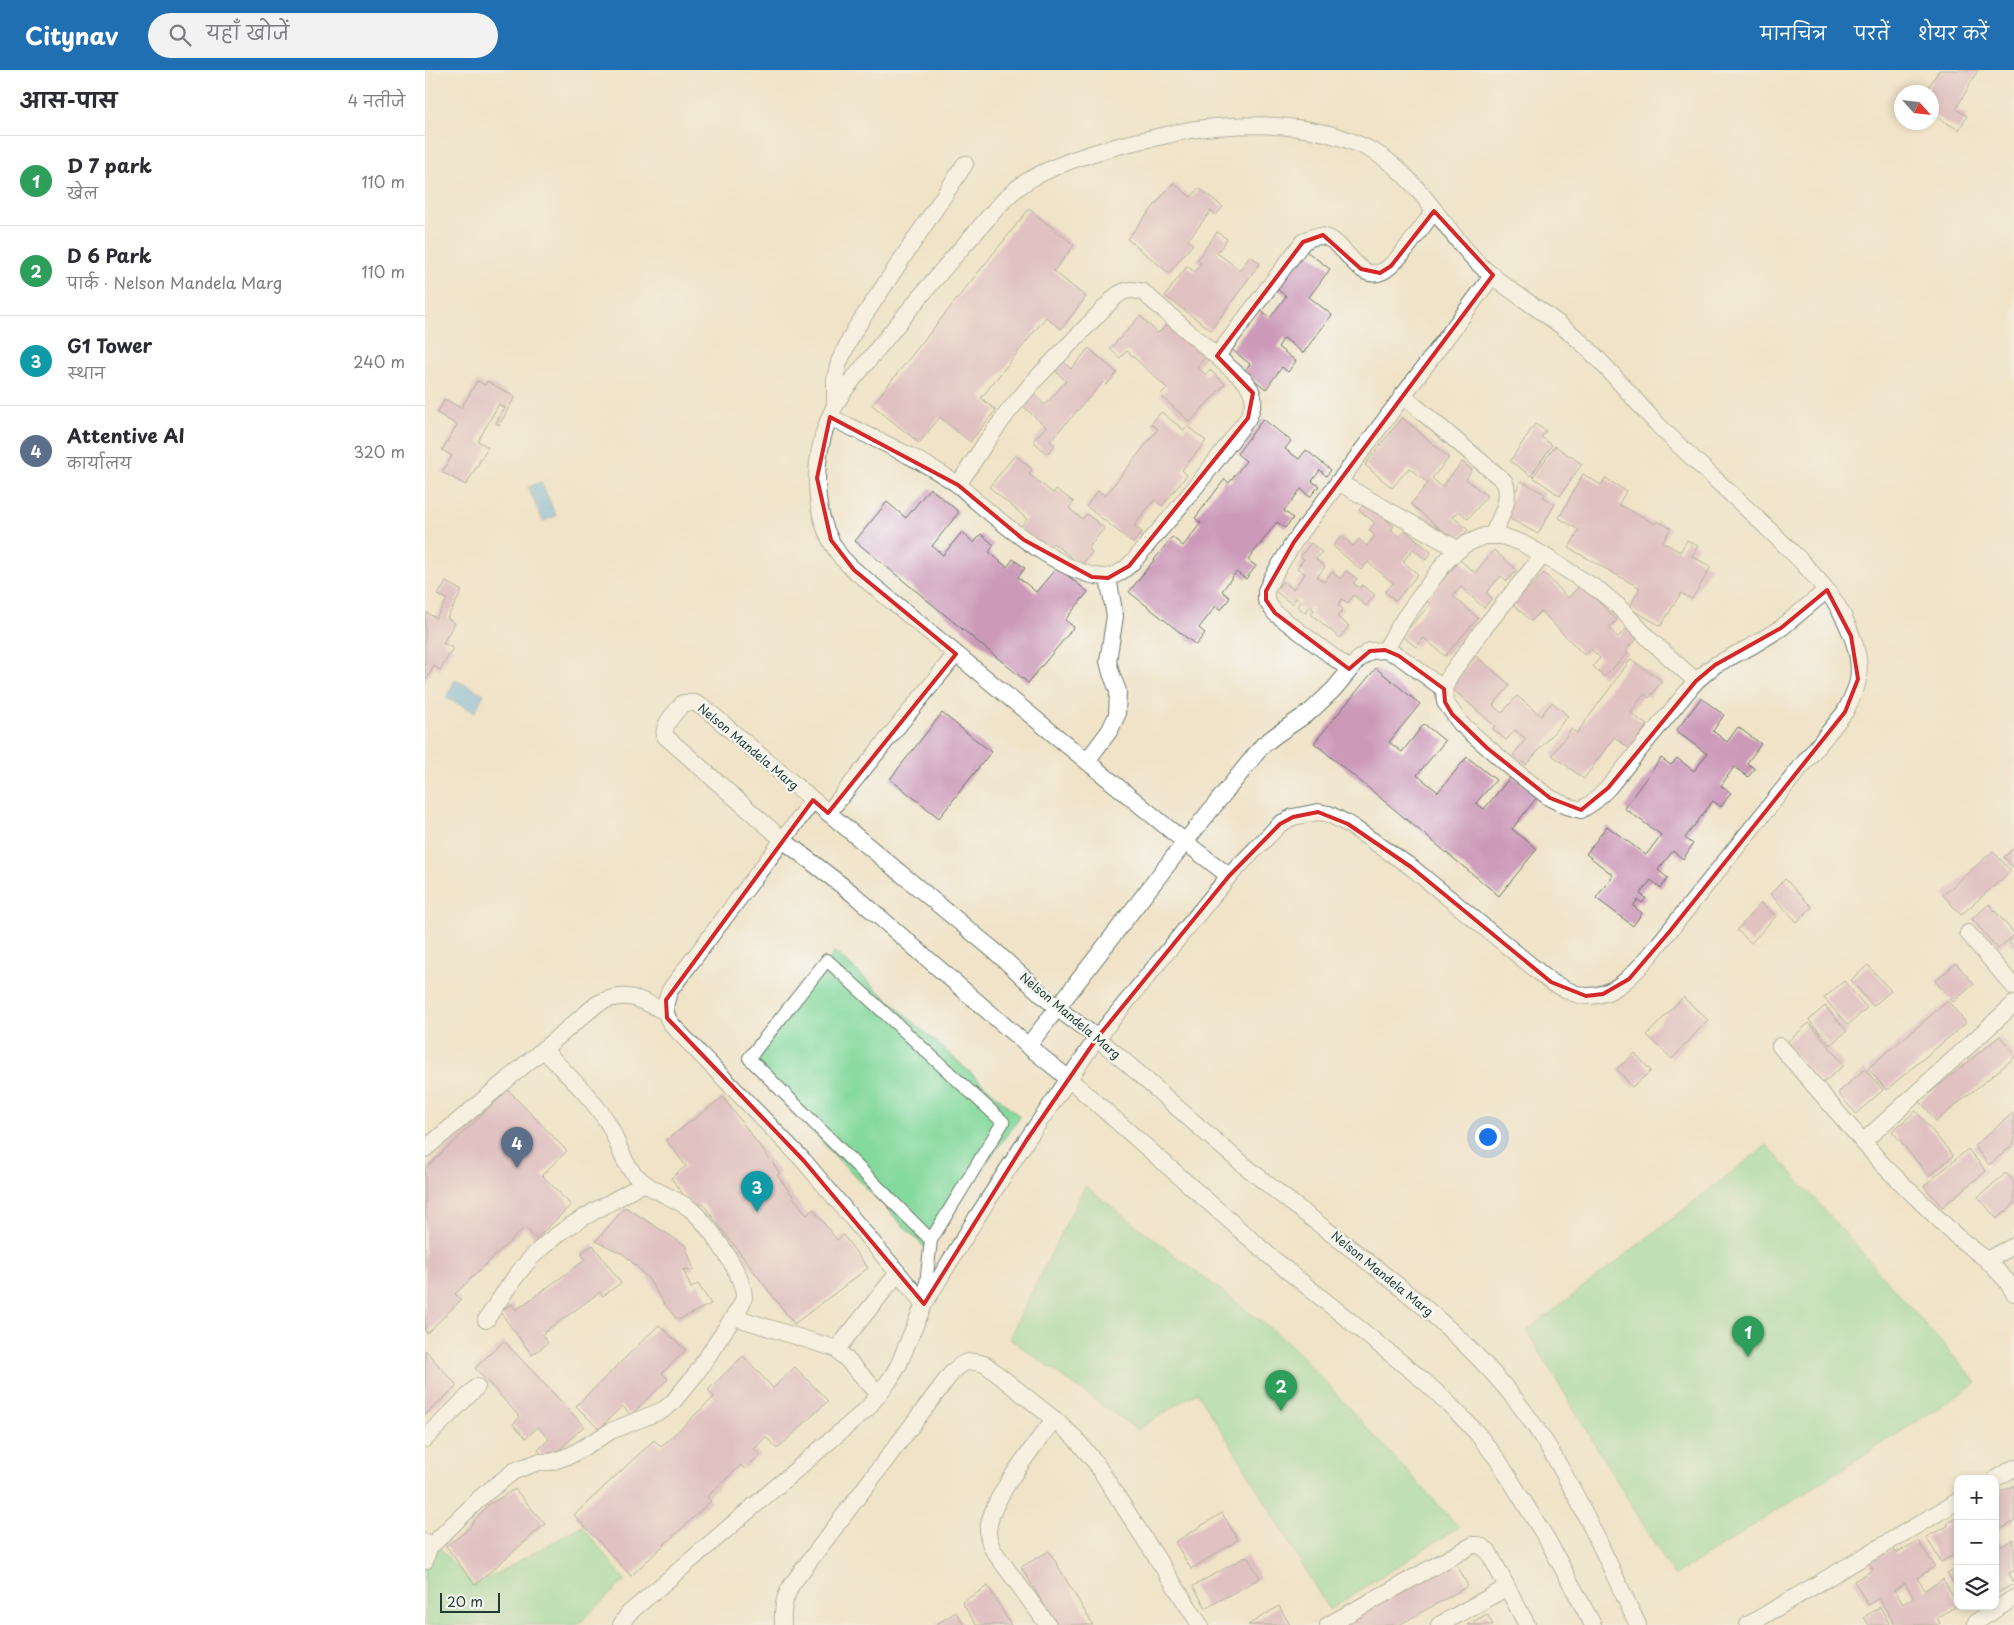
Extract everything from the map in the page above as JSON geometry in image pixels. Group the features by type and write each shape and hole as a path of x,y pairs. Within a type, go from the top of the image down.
{"street":[{"path":"621,1625 628,1614 867,1409 898,1366 924,1304 1016,1156 1097,1038 1229,876 1280,824 1293,816 1305,813 1329,814 1348,824 1411,867 1551,982 1573,993 1586,996 1609,990 1629,978 1651,956 1845,712 1858,679 1858,661 1851,636 1844,619 1827,590 1776,536 1660,427 1604,365 1579,341 1546,313 1493,275 1467,251 1397,169 1374,152 1350,141 1293,127 1253,125 1195,129 1085,155 1026,182 1001,204 925,288 832,411"},
{"path":"965,164 854,331 839,362 835,379 832,411 818,457 818,496 825,526 839,554 854,570 1229,876"},
{"path":"1217,356 1303,242 1313,236 1323,235 1331,239 1361,269 1370,274 1380,273 1391,266 1434,211"},
{"path":"1349,669 1275,613 1266,600 1267,591 1272,578 1293,542 1493,275"},
{"path":"832,411 958,485 1024,540 1049,556 1092,577 1108,578 1129,566 1176,513 1248,418 1254,405 1253,393 1246,382 1143,292 1133,289 1124,290 1115,296 1034,381 986,442 958,485"},
{"path":"1402,395 1504,481 1508,488 1508,497 1492,536"},
{"path":"1339,482 1459,550"},
{"path":"1385,650 1446,561 1464,545 1483,536 1502,536 1522,543 1600,591 1618,606 1649,639 1696,681"},
{"path":"1543,555 1484,628 1450,676 1444,689 1445,702 1461,724 1487,748 1551,798 1581,810 1595,802 1608,788 1696,681 1715,665 1781,628 1827,590"},
{"path":"1087,761 1110,730 1118,709 1118,692 1108,661 1115,616 1108,578"},
{"path":"1028,1046 1185,842 1263,745 1311,711 1334,689 1358,660 1371,651 1385,650 1399,656 1444,689"},
{"path":"828,813 956,654"},
{"name":"Nelson Mandela Marg","path":"1593,1625 1548,1540 1512,1481 1476,1432 1449,1404 1424,1381 1272,1258 1069,1078 1028,1046 853,894 783,840 665,736 664,731 667,724 683,703 695,702 706,709 1005,960 1058,1008 1097,1038 1199,1128 1279,1195 1349,1246 1434,1316 1493,1374 1534,1424 1555,1458 1638,1625"},
{"path":"813,800 670,990 666,1000 665,1012 673,1026 805,1161 924,1304"},
{"path":"1968,933 2014,987"},
{"path":"924,1304 931,1240 1003,1122 827,960 749,1058 931,1240"},
{"path":"425,1149 597,1004 610,997 624,995 637,998 665,1012"},
{"path":"1863,1142 2014,1004"},
{"path":"1780,1046 1863,1142 1921,1204 1956,1236 1987,1260 2006,1280 2014,1293"},
{"path":"425,1561 427,1543 434,1544 481,1497 514,1471 538,1462 551,1462 571,1455 611,1431 663,1410 672,1403 696,1374 734,1317 744,1298 743,1290 721,1245 698,1215 644,1183 633,1172 624,1159 616,1138 598,1110 543,1049"},
{"path":"487,1320 517,1274 534,1254 561,1233 644,1183"},
{"path":"1987,1260 2014,1246"},
{"path":"837,1349 898,1273"},
{"path":"734,1317 837,1349 879,1394"},
{"path":"783,1625 782,1610 792,1584 957,1367 967,1361 977,1361 986,1365 1075,1438 1095,1462 1200,1625"},
{"path":"425,1439 477,1387"},
{"path":"1048,1625 993,1550 989,1541 988,1531 992,1514 1001,1494 1054,1419"},
{"path":"1999,1477 2014,1468"},
{"path":"1748,1625 1954,1503"},
{"path":"1328,1625 1473,1545 1479,1545 1488,1551 1527,1625"},
{"path":"1439,1625 1507,1588"},
{"path":"1976,1625 1976,1622 1981,1617 2014,1598"}],"highlighted area":[{"path":"1434,211 1493,275 1294,542 1266,591 1266,600 1275,613 1349,669 1370,651 1385,650 1399,656 1444,689 1445,702 1452,714 1487,748 1550,798 1581,810 1608,788 1696,681 1715,665 1781,628 1827,590 1851,636 1858,679 1845,712 1670,931 1629,979 1603,994 1586,996 1551,982 1411,867 1348,824 1318,812 1293,817 1280,824 1229,876 1097,1038 1026,1141 924,1304 804,1161 667,1018 666,1000 813,800 828,813 956,654 854,570 831,540 817,478 830,417 958,485 1024,540 1092,577 1108,578 1129,566 1248,418 1253,393 1217,356 1303,242 1323,235 1361,269 1380,273 1391,266"}],"green space":[{"path":"835,952 1020,1117 924,1247 744,1062"},
{"path":"1767,1145 1977,1383 1674,1576 1527,1331"},
{"path":"1085,1186 1288,1342 1459,1527 1329,1610 1241,1461 1197,1392 1137,1430 1009,1338"},
{"path":"582,1526 625,1580 577,1625 425,1625 425,1532 474,1586"}],"water":[{"path":"541,482 556,516 543,521 528,487"},
{"path":"455,680 484,694 475,712 446,698"}],"building":[{"path":"1939,70 1978,70 1956,109 1967,116 1959,130 1939,119 1939,85 1930,85"},
{"path":"1173,183 1191,197 1199,188 1223,207 1216,215 1211,211 1188,240 1193,244 1169,273 1127,239"},
{"path":"1029,209 1074,245 1054,271 1086,297 1061,329 1046,317 981,398 996,410 970,442 940,417 919,443 872,405"},
{"path":"1217,232 1227,239 1217,253 1240,270 1250,256 1260,263 1211,330 1165,296 1187,266 1195,272 1201,263 1197,260"},
{"path":"1306,251 1330,269 1309,297 1332,315 1303,353 1284,338 1278,347 1296,361 1288,372 1282,367 1266,389 1244,372 1250,364 1231,349 1261,311 1270,318 1286,296 1277,289"},
{"path":"1140,316 1158,333 1170,321 1207,355 1197,367 1206,375 1210,370 1225,384 1190,422 1160,395 1167,388 1127,351 1120,358 1110,349"},
{"path":"1089,348 1117,373 1106,385 1103,382 1050,441 1055,445 1047,454 1033,441 1046,427 1021,404 1032,393 1045,405 1066,381 1053,369 1062,360 1071,369"},
{"path":"477,381 485,385 487,381 515,397 499,425 496,423 505,408 499,404 478,441 488,447 466,485 442,472 452,456 442,450 457,425 437,413 445,399 461,408"},
{"path":"1161,412 1184,430 1187,426 1206,441 1182,470 1187,475 1162,506 1154,500 1134,526 1142,532 1133,543 1086,506 1098,491 1105,496 1158,429 1151,424"},
{"path":"1402,417 1449,458 1432,478 1442,487 1462,462 1472,470 1466,479 1487,496 1468,519 1459,511 1453,517 1468,530 1457,543 1411,504 1428,483 1409,468 1392,488 1365,465"},
{"path":"1263,419 1291,441 1285,449 1299,459 1306,450 1331,470 1326,476 1320,470 1312,481 1319,486 1310,497 1301,489 1284,511 1293,518 1285,528 1277,522 1248,560 1256,566 1246,579 1236,572 1222,591 1230,598 1221,610 1216,606 1199,628 1205,633 1196,645 1129,592 1172,537 1183,546 1201,523 1195,518 1225,479 1229,483 1246,461 1237,454"},
{"path":"1535,424 1546,431 1541,437 1552,445 1531,476 1510,461"},
{"path":"1555,446 1582,464 1560,496 1533,477"},
{"path":"1015,455 1032,469 1029,474 1053,493 1056,489 1074,502 1069,508 1082,519 1087,514 1104,528 1088,549 1092,552 1081,565 1053,543 1046,550 1019,528 1027,519 989,487"},
{"path":"1583,474 1601,485 1605,478 1626,491 1619,504 1655,524 1657,521 1671,528 1663,542 1680,552 1687,540 1698,546 1692,556 1711,567 1692,599 1681,593 1661,626 1629,608 1640,588 1569,548 1579,530 1559,518"},
{"path":"1521,481 1545,494 1543,497 1555,504 1538,534 1503,515"},
{"path":"930,488 959,512 932,546 943,555 962,532 974,543 981,534 994,545 989,552 1007,567 1013,559 1025,568 1018,577 1036,592 1057,567 1088,592 1065,620 1074,627 1028,683 855,541 887,502 906,518"},
{"path":"1366,503 1394,526 1391,530 1400,537 1405,530 1431,552 1426,560 1413,549 1403,562 1418,574 1396,601 1385,592 1393,583 1368,562 1361,570 1333,546 1341,536 1353,546 1359,539 1367,546 1375,536 1369,530 1375,523 1359,510"},
{"path":"1311,543 1322,552 1316,559 1325,567 1317,577 1324,582 1332,572 1340,579 1346,571 1357,579 1353,583 1360,588 1362,585 1375,595 1366,606 1354,595 1348,603 1342,599 1338,605 1343,609 1337,617 1349,626 1340,638 1311,614 1314,610 1310,606 1305,613 1297,606 1301,602 1296,598 1292,604 1275,591 1283,581 1293,589 1305,574 1297,568 1304,559 1300,557"},
{"path":"1494,550 1517,570 1507,581 1501,576 1486,593 1492,598 1484,608 1461,587 1453,596 1478,618 1445,656 1424,638 1416,647 1402,636 1430,604 1426,600 1460,560 1475,573"},
{"path":"1544,573 1568,598 1581,585 1617,620 1609,628 1618,637 1626,629 1637,639 1625,650 1628,653 1604,677 1593,666 1600,658 1590,648 1584,655 1541,611 1531,621 1513,604"},
{"path":"446,582 462,591 447,618 455,623 443,643 453,648 440,670 434,666 425,682 425,612 436,618 447,599 438,595"},
{"path":"1476,656 1510,685 1493,705 1502,713 1517,696 1541,716 1552,702 1568,716 1526,765 1513,755 1526,739 1515,730 1506,740 1493,729 1495,726 1450,687"},
{"path":"1631,659 1662,681 1649,698 1644,694 1630,713 1647,725 1630,749 1614,737 1584,779 1552,755 1571,729 1577,733"},
{"path":"1376,668 1420,704 1389,742 1402,752 1424,724 1445,741 1417,775 1438,792 1467,757 1496,780 1476,803 1484,809 1512,775 1538,796 1512,829 1537,849 1499,896 1314,743"},
{"path":"1701,698 1724,715 1713,731 1727,742 1738,727 1761,744 1747,763 1755,769 1748,777 1734,767 1721,786 1731,793 1721,807 1713,801 1685,838 1693,844 1683,859 1673,851 1658,870 1668,878 1661,888 1651,880 1640,894 1646,898 1642,903 1638,900 1633,906 1642,913 1633,926 1596,898 1613,875 1586,854 1607,826 1646,855 1661,835 1624,808 1661,758 1671,765 1677,758 1694,771 1707,754 1676,731"},
{"path":"942,713 991,752 939,818 890,779"},
{"path":"2014,848 2014,868 2004,857"},
{"path":"1993,851 2011,871 1961,915 1943,895"},
{"path":"1785,879 1812,907 1797,922 1770,894"},
{"path":"1761,903 1776,916 1751,943 1737,930"},
{"path":"1989,904 2014,933 1998,949 1972,919"},
{"path":"2014,938 2014,948 2009,942"},
{"path":"1956,963 1974,984 1953,1002 1935,981"},
{"path":"1868,965 1891,991 1873,1006 1851,980"},
{"path":"1844,981 1867,1008 1848,1025 1824,998"},
{"path":"1683,997 1708,1020 1672,1059 1647,1035"},
{"path":"1948,1001 1966,1023 1886,1090 1868,1068"},
{"path":"1825,1006 1847,1031 1830,1045 1809,1020"},
{"path":"1809,1023 1844,1065 1822,1084 1785,1044"},
{"path":"2000,1036 2014,1054 2014,1058 1936,1121 1920,1101"},
{"path":"1635,1053 1651,1071 1632,1087 1617,1069"},
{"path":"1865,1069 1883,1090 1856,1114 1838,1093"},
{"path":"508,1090 567,1151 542,1175 571,1205 536,1239 525,1227 455,1294 461,1300 427,1333 425,1331 425,1169"},
{"path":"723,1097 780,1173 777,1175 807,1215 813,1209 837,1240 843,1235 868,1268 794,1324 702,1203 694,1209 671,1178 686,1166 666,1140"},
{"path":"1916,1111 1953,1156 1929,1176 1892,1131"},
{"path":"2014,1112 2014,1144 1989,1165 1974,1146"},
{"path":"1968,1149 1986,1171 1942,1207 1924,1186"},
{"path":"2006,1173 2014,1182 2014,1204 1997,1219 1978,1197"},
{"path":"625,1207 685,1245 694,1270 683,1269 691,1288 698,1284 711,1304 678,1320 664,1304 648,1278 625,1255 596,1241"},
{"path":"593,1245 621,1283 603,1296 600,1292 542,1334 548,1343 532,1355 500,1312 512,1304 516,1310 585,1260 581,1253"},
{"path":"659,1325 686,1350 662,1373 668,1379 631,1415 622,1406 599,1429 576,1406"},
{"path":"504,1341 584,1426 548,1461 538,1450 549,1439 538,1427 526,1438 513,1424 520,1417 475,1368"},
{"path":"425,1350 457,1386 425,1415"},
{"path":"743,1356 773,1388 795,1367 828,1401 777,1449 766,1437 754,1449 760,1455 745,1469 741,1465 707,1497 711,1501 631,1576 574,1515 654,1440 661,1447 714,1397 708,1390"},
{"path":"2014,1485 2014,1522 1999,1530 1999,1520 1999,1493"},
{"path":"515,1489 545,1524 475,1585 446,1546 465,1532 488,1505"},
{"path":"1222,1513 1238,1540 1191,1569 1175,1542"},
{"path":"1954,1519 1954,1554 1941,1562 1926,1537 1948,1526 1947,1523"},
{"path":"2014,1539 2014,1571 2009,1573 2014,1584 1999,1592 1999,1542 2001,1546"},
{"path":"1918,1541 1935,1566 1917,1578 1925,1590 1943,1579 1954,1598 1954,1607 1937,1618 1940,1623 1936,1625 1895,1625 1879,1598 1868,1605 1854,1581 1873,1570 1869,1562 1893,1548 1896,1553","holes":["1905,1583 1914,1597 1903,1604 1894,1590"]},
{"path":"1049,1551 1093,1625 1056,1625 1021,1567"},
{"path":"1247,1556 1260,1578 1206,1608 1193,1586"},
{"path":"1454,1559 1468,1586 1399,1625 1335,1625"},
{"path":"1954,1569 1954,1584 1947,1573"},
{"path":"988,1586 1011,1625 976,1625 962,1602"},
{"path":"1279,1606 1290,1625 1248,1625"},
{"path":"1880,1607 1890,1625 1869,1625 1864,1617"},
{"path":"956,1612 964,1625 935,1625"},
{"path":"1487,1614 1493,1625 1467,1625"}],"place":[{"name":"Attentive AI","path":"517,1168"},
{"name":"G1 Tower","path":"757,1212"},
{"name":"D 7 park","path":"1748,1357"},
{"name":"D 6 Park","path":"1281,1411"}]}
